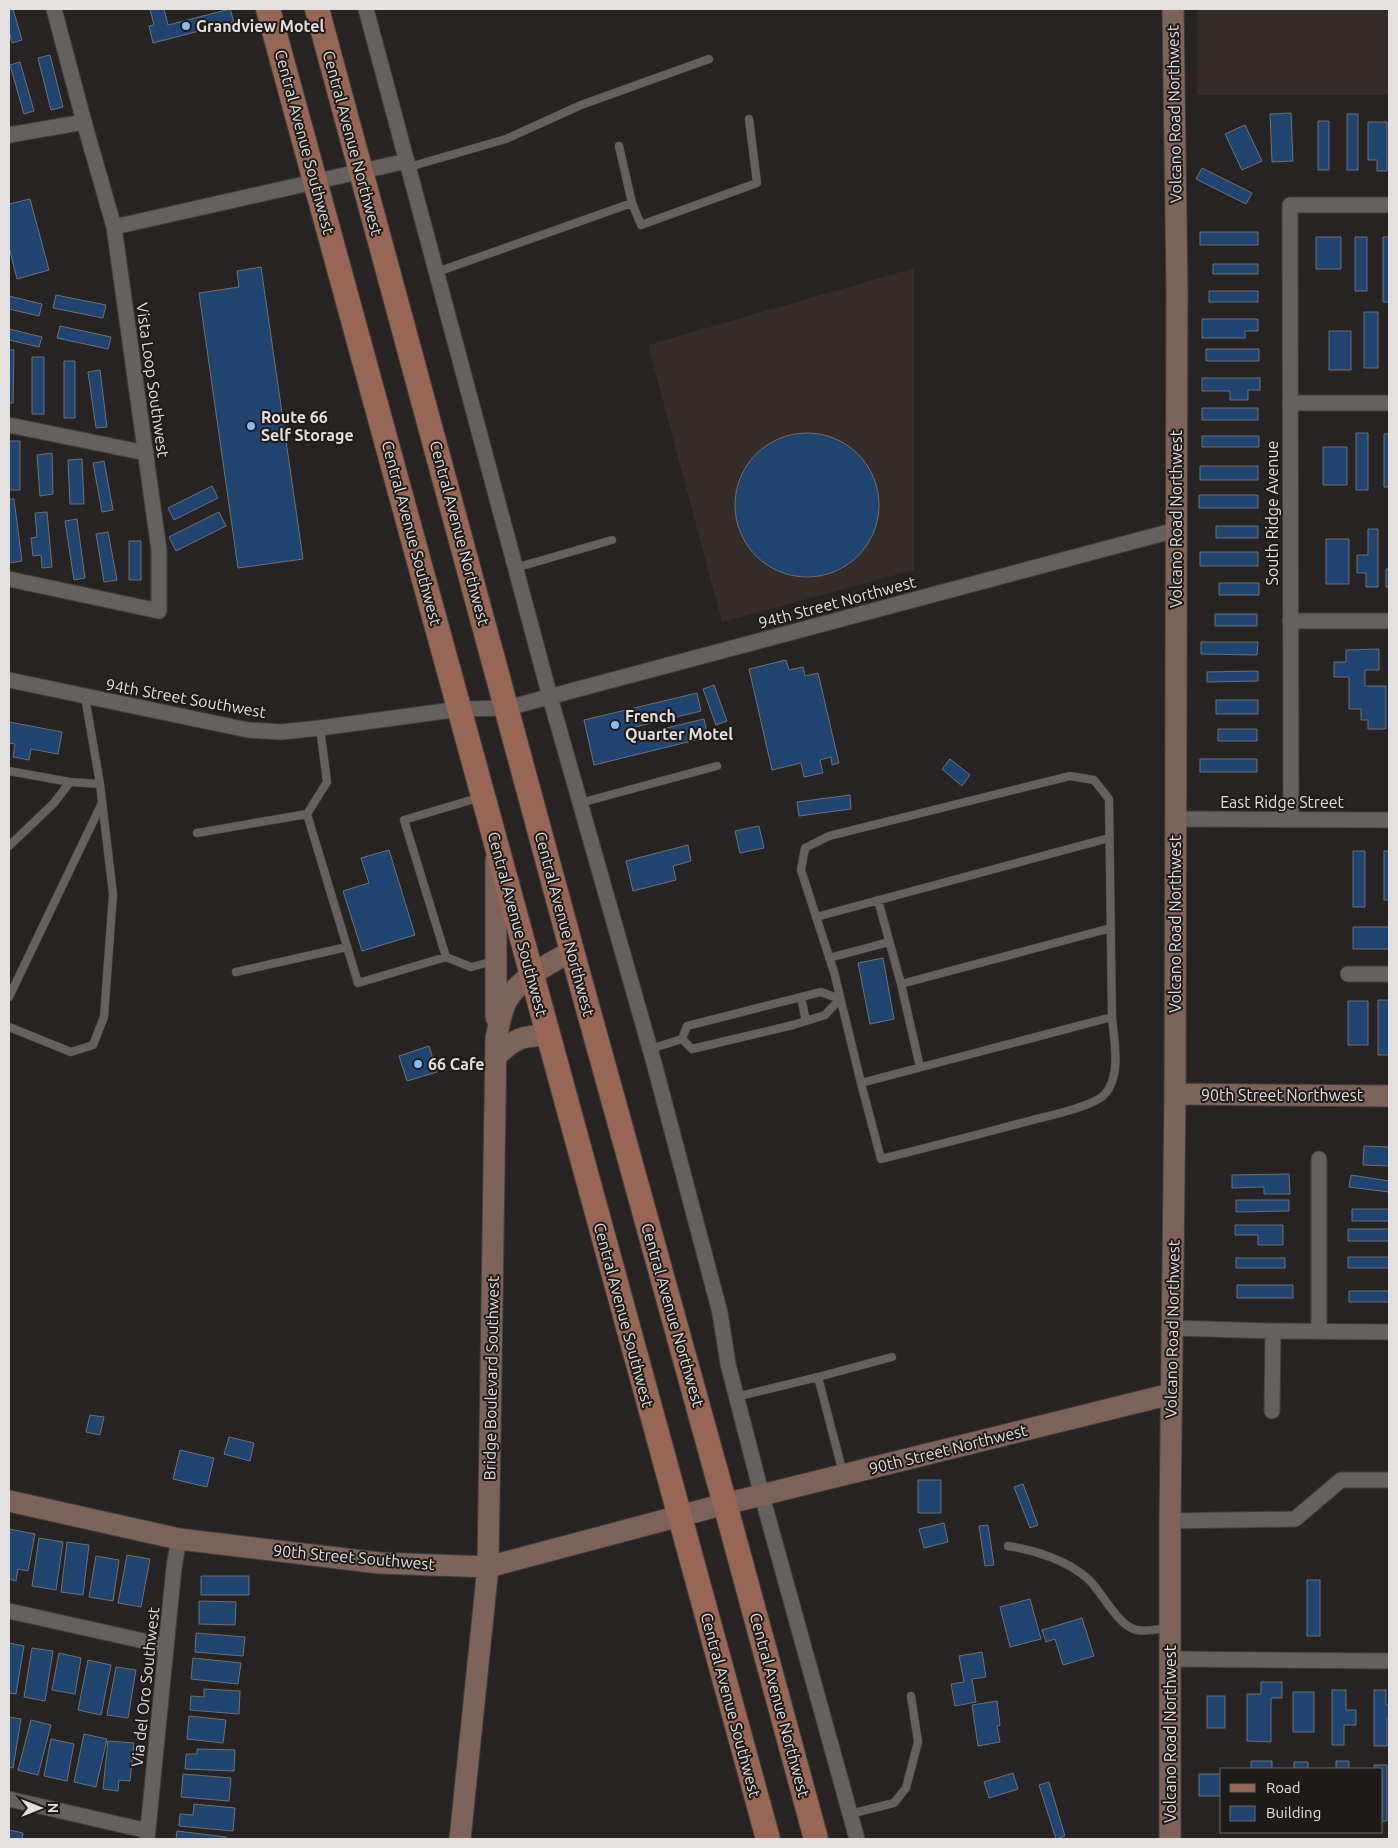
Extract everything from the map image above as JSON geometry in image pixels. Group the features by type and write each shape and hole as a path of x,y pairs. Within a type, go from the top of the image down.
{"main road":[{"name":"Central Avenue Southwest","path":"268,9 768,1839"},
{"name":"Central Avenue Northwest","path":"316,9 816,1839"}],"street":[{"name":"Vista Loop Southwest","path":"9,579 159,611 159,550 114,227 54,9"},
{"path":"366,9 550,697 650,1049 720,1313 728,1364 736,1397 857,1839"},
{"name":"Volcano Road Northwest","path":"1170,1839 1170,1521 1176,1094 1176,289 1173,9"},
{"path":"9,135 84,122"},
{"path":"114,227 408,164"},
{"name":"South Ridge Avenue","path":"1291,820 1290,205 1389,205"},
{"path":"1290,403 1389,403"},
{"path":"9,425 146,453"},
{"name":"94th Street Northwest","path":"507,708 1176,530"},
{"path":"1290,621 1389,621"},
{"name":"94th Street Southwest","path":"9,680 248,730 281,732 460,709 507,708"},
{"name":"East Ridge Street","path":"1175,820 1389,820"},
{"path":"496,844 496,1047 530,1035 548,1035"},
{"name":"Bridge Boulevard Southwest","path":"460,1839 488,1568 496,1047 506,1001 512,992 532,974 572,951"},
{"path":"1348,974 1389,974"},
{"name":"90th Street Northwest","path":"1176,1094 1389,1096"},
{"path":"1319,1159 1319,1331"},
{"path":"1173,1328 1389,1332"},
{"path":"1272,1331 1272,1411"},
{"name":"90th Street Northwest","path":"725,1504 1172,1394"},
{"path":"1170,1521 1295,1519 1341,1480 1389,1480"},
{"name":"90th Street Southwest","path":"9,1501 179,1539 379,1563 488,1568 725,1504"},
{"name":"Via del Oro Southwest","path":"148,1835 174,1567 179,1539"},
{"path":"9,1611 166,1646"},
{"path":"1170,1659 1389,1661"},
{"path":"9,1799 148,1835"}],"lane":[{"path":"408,164 506,139 581,105 708,58"},
{"path":"619,146 632,203 641,225 757,183 749,119"},
{"path":"437,272 632,203"},
{"path":"515,568 612,540"},
{"path":"9,1026 71,1052 93,1045 104,1017 113,894 100,784 85,697"},
{"path":"197,833 307,814 327,782 320,728"},
{"path":"580,803 717,766"},
{"path":"9,771 70,782 100,784"},
{"path":"1070,776 1094,780 1109,799 1112,1017 1115,1066 1113,1080 1104,1095 1080,1108 881,1159 829,958 816,917 801,870 805,848 829,836 1070,776"},
{"path":"9,846 54,803 70,782"},
{"path":"446,957 404,820 483,797"},
{"path":"9,997 102,803"},
{"path":"307,814 358,984 446,957 471,967 496,961"},
{"path":"816,917 1110,838"},
{"path":"878,900 901,984 920,1067"},
{"path":"901,984 1111,928"},
{"path":"829,958 889,942"},
{"path":"236,972 347,947"},
{"path":"682,1040 687,1026 801,997 821,992 840,1000"},
{"path":"801,997 806,1021"},
{"path":"682,1040 692,1049 806,1021 825,1015 840,1000"},
{"path":"861,1083 1112,1017"},
{"path":"650,1049 682,1040"},
{"path":"736,1397 892,1357"},
{"path":"818,1377 844,1475"},
{"path":"1008,1546 1032,1551 1071,1567 1087,1578 1101,1592 1122,1622 1136,1630 1170,1628"},
{"path":"850,1814 894,1803 906,1788 918,1742 911,1696"}],"shaded area":[{"path":"1197,9 1389,9 1389,95 1197,95"},
{"path":"914,268 914,570 722,622 648,345"}],"building":[{"path":"9,9 13,9 22,40 12,43 9,31"},
{"name":"Grandview Motel","path":"150,9 164,9 168,25 230,9 234,22 153,43 149,26 154,25"},
{"path":"50,55 63,107 51,110 38,58"},
{"path":"20,62 34,111 24,114 10,65"},
{"path":"1291,113 1293,161 1272,162 1270,114"},
{"path":"1347,114 1358,114 1358,170 1347,170"},
{"path":"1318,121 1329,121 1329,170 1318,170"},
{"path":"1368,122 1387,122 1387,171 1377,171 1377,160 1368,160"},
{"path":"1245,125 1262,161 1242,170 1225,134"},
{"path":"1202,168 1252,193 1246,204 1196,179"},
{"path":"30,199 49,270 17,279 9,247 9,204"},
{"path":"1200,232 1258,232 1258,245 1200,245"},
{"path":"1316,237 1341,237 1341,269 1316,269"},
{"path":"1355,237 1367,237 1367,291 1355,291"},
{"path":"1383,237 1389,237 1389,302 1383,302"},
{"path":"1213,264 1258,264 1258,274 1213,274"},
{"name":"Route 66 Self Storage","path":"261,267 303,559 238,568 199,293 239,287 237,271"},
{"path":"1209,291 1258,291 1258,302 1209,302"},
{"path":"56,295 106,305 103,318 53,308"},
{"path":"9,296 42,304 39,316 9,309"},
{"path":"1364,312 1378,312 1378,368 1364,368"},
{"path":"1202,319 1258,319 1258,331 1245,331 1245,338 1202,338"},
{"path":"60,326 111,337 108,349 57,338"},
{"path":"9,329 42,337 39,347 9,340"},
{"path":"1329,331 1351,331 1351,370 1329,370"},
{"path":"1206,349 1259,349 1259,361 1206,361"},
{"path":"9,350 14,350 13,403 9,403"},
{"path":"32,357 44,357 44,414 32,414"},
{"path":"64,361 75,361 75,418 64,418"},
{"path":"100,370 107,427 96,428 88,372"},
{"path":"1202,378 1260,378 1260,390 1248,390 1248,400 1230,400 1230,391 1202,391"},
{"path":"1202,408 1258,408 1258,420 1202,420"},
{"path":"807,433 835,438 858,454 874,477 879,505 874,533 858,556 835,572 807,577 779,572 756,556 740,533 735,505 740,477 756,454 779,438"},
{"path":"1356,433 1368,433 1368,490 1356,490"},
{"path":"1384,434 1389,434 1389,487 1384,487"},
{"path":"1202,436 1259,436 1259,447 1202,447"},
{"path":"9,441 20,441 20,490 9,490"},
{"path":"1323,447 1347,447 1347,485 1323,485"},
{"path":"52,453 53,494 40,496 37,455"},
{"path":"82,459 84,504 70,504 68,460"},
{"path":"104,461 113,510 102,512 93,463"},
{"path":"1200,466 1258,466 1258,480 1200,480"},
{"path":"212,486 218,498 174,520 168,508"},
{"path":"1199,495 1258,495 1258,508 1199,508"},
{"path":"9,499 14,499 22,561 9,563"},
{"path":"47,512 52,567 42,568 41,555 33,556 31,538 37,537 35,513"},
{"path":"219,512 226,526 176,551 169,537"},
{"path":"77,519 85,578 74,580 65,521"},
{"path":"1216,526 1258,526 1258,538 1216,538"},
{"path":"1368,529 1378,529 1378,587 1366,587 1366,573 1357,573 1357,555 1368,555"},
{"path":"108,532 117,580 104,582 96,534"},
{"path":"1326,539 1349,539 1349,584 1326,584"},
{"path":"129,541 141,541 141,580 129,580"},
{"path":"1200,552 1258,552 1258,566 1200,566"},
{"path":"1386,569 1389,569 1389,587 1386,587"},
{"path":"1219,583 1259,583 1259,595 1219,595"},
{"path":"1215,614 1257,614 1257,626 1215,626"},
{"path":"1201,642 1258,642 1257,655 1201,654"},
{"path":"1379,649 1379,670 1365,670 1365,686 1386,686 1386,729 1368,729 1368,720 1361,720 1361,709 1349,709 1349,677 1334,677 1334,662 1346,662 1346,650"},
{"path":"786,660 789,670 803,667 805,676 818,673 839,763 832,765 831,757 820,760 823,773 804,777 801,763 772,770 749,669"},
{"path":"1258,671 1258,681 1207,682 1207,672"},
{"path":"714,685 727,721 716,725 703,689"},
{"name":"French Quarter Motel","path":"697,693 701,711 627,729 629,737 704,719 708,737 594,765 584,720"},
{"path":"1216,700 1258,700 1258,714 1216,714"},
{"path":"9,722 62,732 58,754 31,749 29,760 13,757 15,744 9,743"},
{"path":"1218,729 1257,729 1257,741 1218,741"},
{"path":"950,759 970,775 962,786 942,769"},
{"path":"1200,759 1257,759 1257,772 1200,772"},
{"path":"850,795 851,809 799,816 797,802"},
{"path":"759,826 764,848 740,853 735,831"},
{"path":"688,845 691,861 673,866 676,880 633,891 626,861"},
{"path":"389,850 415,935 362,951 343,891 369,883 361,858"},
{"path":"1353,851 1365,851 1365,907 1353,907"},
{"path":"1384,851 1389,851 1389,900 1384,900"},
{"path":"1353,927 1389,927 1389,949 1353,949"},
{"path":"883,958 894,1019 870,1024 858,963"},
{"path":"1378,1000 1389,1000 1389,1055 1378,1055"},
{"path":"1348,1001 1368,1001 1368,1045 1348,1045"},
{"name":"66 Cafe","path":"429,1046 437,1072 407,1081 399,1056"},
{"path":"1364,1146 1389,1147 1389,1166 1363,1165"},
{"path":"1289,1174 1290,1194 1264,1194 1264,1187 1232,1188 1232,1175"},
{"path":"1351,1175 1389,1181 1389,1192 1349,1187"},
{"path":"1236,1200 1289,1200 1289,1211 1236,1212"},
{"path":"1352,1209 1389,1209 1389,1221 1352,1221"},
{"path":"1235,1225 1283,1225 1283,1245 1258,1245 1258,1235 1235,1235"},
{"path":"1348,1229 1389,1229 1389,1241 1348,1241"},
{"path":"1348,1257 1389,1257 1389,1268 1348,1268"},
{"path":"1236,1258 1285,1258 1285,1268 1236,1268"},
{"path":"1237,1285 1293,1285 1293,1298 1237,1298"},
{"path":"1349,1291 1389,1291 1389,1302 1349,1302"},
{"path":"90,1415 104,1417 100,1435 86,1432"},
{"path":"229,1437 254,1443 250,1461 224,1454"},
{"path":"180,1450 214,1458 207,1487 173,1479"},
{"path":"918,1480 941,1480 941,1513 918,1513"},
{"path":"1023,1484 1038,1525 1030,1528 1014,1487"},
{"path":"944,1523 948,1542 924,1548 919,1529"},
{"path":"988,1525 994,1565 985,1566 979,1526"},
{"path":"9,1529 35,1534 28,1571 18,1569 16,1581 9,1579"},
{"path":"39,1538 63,1542 56,1590 32,1586"},
{"path":"67,1542 89,1545 83,1595 61,1592"},
{"path":"127,1555 150,1559 141,1607 118,1603"},
{"path":"96,1556 119,1560 113,1601 89,1597"},
{"path":"201,1576 249,1576 249,1595 201,1595"},
{"path":"1307,1580 1320,1580 1320,1636 1307,1636"},
{"path":"1030,1599 1041,1639 1010,1647 1000,1607"},
{"path":"199,1601 236,1602 235,1625 199,1624"},
{"path":"1082,1618 1094,1656 1063,1665 1055,1639 1046,1642 1042,1630"},
{"path":"196,1633 245,1637 243,1656 195,1652"},
{"path":"9,1643 24,1646 16,1694 9,1693"},
{"path":"32,1648 53,1651 45,1701 24,1697"},
{"path":"982,1652 986,1677 972,1679 976,1702 955,1706 951,1684 964,1682 959,1656"},
{"path":"59,1653 81,1658 75,1694 52,1690"},
{"path":"193,1658 241,1663 238,1684 191,1679"},
{"path":"88,1660 111,1665 101,1715 78,1710"},
{"path":"116,1667 136,1670 128,1718 107,1715"},
{"path":"1261,1682 1282,1682 1282,1698 1271,1698 1271,1742 1247,1741 1247,1694 1261,1694"},
{"path":"204,1689 240,1691 239,1714 190,1710 191,1696 204,1697"},
{"path":"1332,1690 1346,1690 1346,1710 1356,1710 1356,1725 1344,1725 1344,1745 1332,1745"},
{"path":"1374,1690 1386,1690 1386,1705 1389,1705 1387,1746 1374,1746"},
{"path":"1293,1692 1314,1692 1314,1732 1293,1732"},
{"path":"1207,1696 1225,1696 1225,1728 1207,1728"},
{"path":"997,1701 1000,1725 997,1726 1000,1742 978,1746 972,1705"},
{"path":"189,1716 226,1720 223,1743 187,1739"},
{"path":"9,1717 21,1719 13,1768 9,1767"},
{"path":"31,1720 51,1725 38,1775 18,1770"},
{"path":"84,1734 107,1739 96,1787 74,1782"},
{"path":"51,1739 74,1744 67,1781 44,1776"},
{"path":"108,1741 134,1743 130,1781 119,1780 118,1791 103,1789"},
{"path":"197,1749 235,1750 234,1771 185,1769 186,1754 197,1754"},
{"path":"1251,1761 1272,1761 1272,1768 1251,1768"},
{"path":"1336,1761 1349,1761 1349,1768 1336,1768"},
{"path":"1294,1762 1308,1762 1308,1768 1294,1768"},
{"path":"1374,1765 1387,1765 1387,1821 1383,1821 1383,1768 1374,1768"},
{"path":"1013,1773 1018,1789 989,1798 984,1782"},
{"path":"183,1774 231,1778 229,1801 181,1797"},
{"path":"1199,1774 1220,1774 1220,1796 1199,1796"},
{"path":"1049,1782 1065,1836 1056,1839 1039,1785"},
{"path":"194,1804 235,1808 233,1831 179,1826 180,1814 193,1815"},
{"path":"9,1830 23,1833 22,1839 9,1839"},
{"path":"177,1831 226,1837 226,1839 176,1839"}],"place":[{"name":"Grandview Motel","path":"186,26"},
{"name":"Route 66 Self Storage","path":"251,426"},
{"name":"French Quarter Motel","path":"615,725"},
{"name":"66 Cafe","path":"418,1064"}]}
